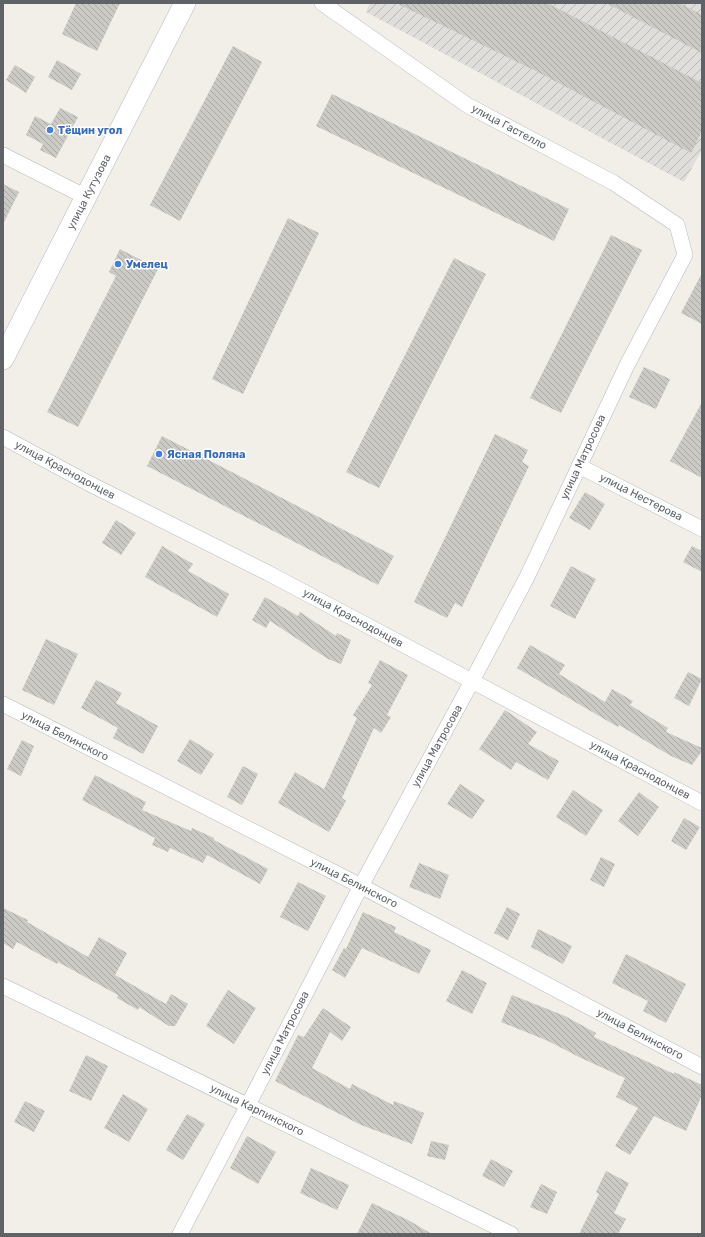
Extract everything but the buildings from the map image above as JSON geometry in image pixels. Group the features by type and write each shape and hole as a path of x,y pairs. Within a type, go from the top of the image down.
{"main road":[{"name":"улица Кутузова","path":"3,359 185,3"}],"street":[{"name":"улица Гастелло","path":"322,3 467,105 614,183 667,218 677,225 685,255"},
{"path":"3,155 86,198"},
{"name":"улица Матросова","path":"180,1234 361,886 472,682 527,577 627,365 685,255"},
{"name":"улица Краснодонцев","path":"3,437 88,483 268,573 702,803"},
{"name":"улица Нестерова","path":"579,466 702,529"},
{"name":"улица Белинского","path":"3,704 361,886 702,1067"},
{"name":"улица Карпинского","path":"3,986 512,1234"}],"shaded area":[{"path":"370,3 702,3 702,150 684,182 366,12"}],"place":[{"name":"Тёщин угол","path":"50,130"},
{"name":"Умелец","path":"118,264"},
{"name":"Ясная Поляна","path":"159,454"}]}
